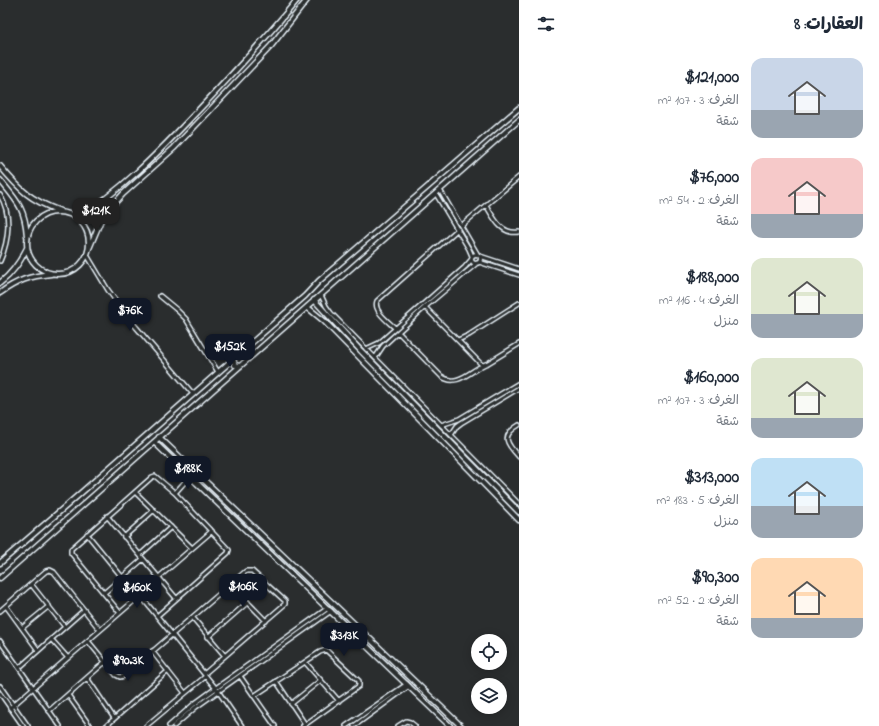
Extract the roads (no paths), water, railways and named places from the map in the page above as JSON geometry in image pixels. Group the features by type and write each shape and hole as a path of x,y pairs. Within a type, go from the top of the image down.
{"street":[{"path":"77,218 112,194 151,160 238,70 297,0"},
{"path":"0,292 12,284 27,278 63,274 74,270 83,262 101,220 106,213 123,194 174,148 214,106 270,46 307,0"},
{"path":"0,563 78,497 305,296 319,281 519,108"},
{"path":"0,578 519,120"},
{"path":"0,166 28,195 45,205 77,218 83,224 89,239 88,253 111,294 131,321 193,394"},
{"path":"461,226 519,177"},
{"path":"0,180 16,200 23,212 28,248 32,259 37,265 47,272 55,274"},
{"path":"375,358 380,348 481,259 440,190"},
{"path":"436,194 469,248 474,263 519,275"},
{"path":"0,195 8,221 5,250 0,261"},
{"path":"486,205 499,226 513,233 519,232"},
{"path":"28,240 34,225 42,217 54,213 66,213"},
{"path":"389,222 391,227 396,229"},
{"path":"395,328 377,310 377,301 458,229"},
{"path":"376,233 380,236 382,241"},
{"path":"0,283 16,268 28,248"},
{"path":"366,349 376,345 465,268 476,254 519,268"},
{"path":"321,295 331,313 519,504"},
{"path":"160,296 186,319 218,372 224,373 226,377 225,380"},
{"path":"314,300 361,351 519,512"},
{"path":"458,340 519,303"},
{"path":"425,307 482,365"},
{"path":"307,308 324,321 429,430 519,520"},
{"path":"398,332 441,376 453,381 461,379 519,344"},
{"path":"234,359 235,365 240,366"},
{"path":"441,425 459,419 519,383"},
{"path":"451,435 461,423 519,388"},
{"path":"429,430 434,425"},
{"path":"519,425 510,431 507,440 509,446 519,457"},
{"path":"160,437 461,726"},
{"path":"154,442 450,726"},
{"path":"138,443 146,450"},
{"path":"120,613 70,551 72,547 107,516 155,476 175,493 228,547 229,550 228,553 157,616"},
{"path":"175,493 190,476"},
{"path":"135,492 192,548"},
{"path":"78,497 84,504"},
{"path":"124,537 154,510"},
{"path":"107,516 176,598"},
{"path":"140,555 171,528"},
{"path":"159,577 212,531"},
{"path":"87,534 122,577"},
{"path":"104,593 143,559"},
{"path":"285,567 290,562"},
{"path":"88,640 116,675 122,677 173,635 246,571 250,570 254,572 285,601 285,604 146,726"},
{"path":"0,611 46,571 52,571 100,630"},
{"path":"31,584 65,627"},
{"path":"231,584 266,621"},
{"path":"10,708 135,600 140,599 144,600 217,689 242,726"},
{"path":"208,636 248,602"},
{"path":"6,606 38,650"},
{"path":"22,628 49,606"},
{"path":"19,668 84,610"},
{"path":"174,726 217,689 240,676 330,610"},
{"path":"169,726 194,704 330,610"},
{"path":"192,618 225,656"},
{"path":"51,639 68,658"},
{"path":"0,641 60,726"},
{"path":"254,696 322,650 326,650 359,681 359,686 304,725 276,682"},
{"path":"152,651 185,693"},
{"path":"385,663 391,658"},
{"path":"49,711 106,662"},
{"path":"305,662 339,701"},
{"path":"106,726 168,671"},
{"path":"240,676 275,726"},
{"path":"87,678 114,718"},
{"path":"291,704 321,680"},
{"path":"346,726 408,685"},
{"path":"354,726 408,685"},
{"path":"0,686 28,726"},
{"path":"0,694 23,726"},
{"path":"68,695 90,726"},
{"path":"398,726 408,721 415,726"}]}
